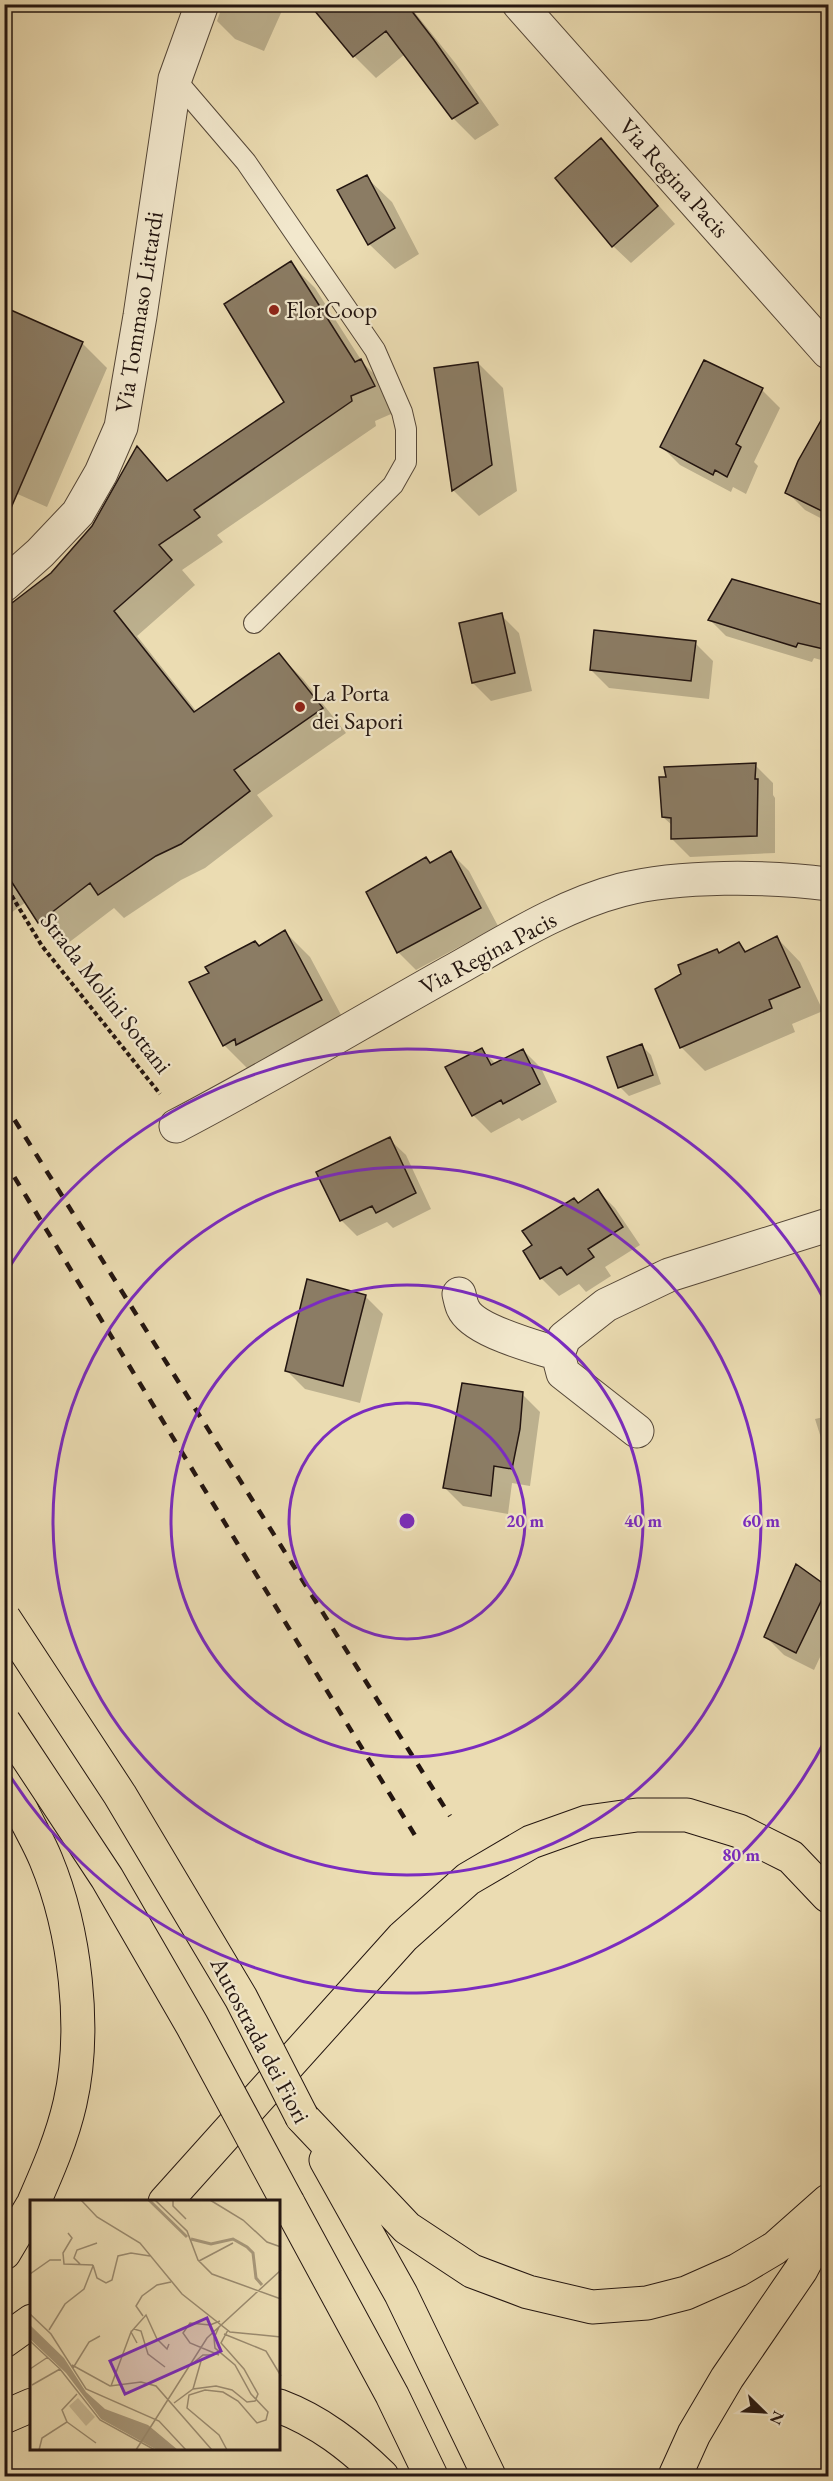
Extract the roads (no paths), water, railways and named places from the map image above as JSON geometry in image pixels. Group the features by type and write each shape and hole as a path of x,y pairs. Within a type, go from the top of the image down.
{"highway":[{"name":"Autostrada dei Fiori","path":"4,1618 120,1795 241,1998 302,2117 401,2294 489,2476"},
{"path":"4,1722 107,1878 192,2025 392,2395 431,2476"},
{"path":"4,1763 18,1802 46,1861 66,1925 76,1988 77,2047 70,2102 55,2156 34,2200"},
{"path":"167,2200 403,1937 468,1879 531,1842 587,1822 637,1815 687,1815 739,1831 791,1857 828,1896"},
{"path":"302,2117 407,2228 472,2271 528,2292 592,2307 647,2303 687,2293 775,2248 828,2201"},
{"path":"4,2253 30,2209"},
{"path":"675,2476 705,2415 801,2271 828,2219"},
{"path":"4,2341 30,2322"},
{"path":"4,2417 30,2405"},
{"path":"280,2406 305,2416 354,2449 382,2476"}],"street":[{"name":"Via Tommaso Littardi","path":"4,585 40,553 78,513 101,473 121,426 140,316 175,79 202,4"},
{"name":"Via Regina Pacis","path":"519,4 828,352"},
{"name":"Via Regina Pacis","path":"180,1124 499,945 584,903 621,890 674,882 768,878 828,884"},
{"path":"637,1431 563,1372 558,1354 564,1338 606,1305 669,1275 828,1225"},
{"path":"459,1294 463,1309 475,1321 494,1331 558,1354"}],"lane":[{"path":"175,79 246,162 375,350 402,412 406,429 406,462 393,485 254,623"}],"railway":[{"path":"4,1103 450,1816"},
{"path":"4,1160 419,1842"}],"place":[{"name":"FlorCoop","path":"274,310"},
{"name":"La Porta dei Sapori","path":"300,707"}]}
